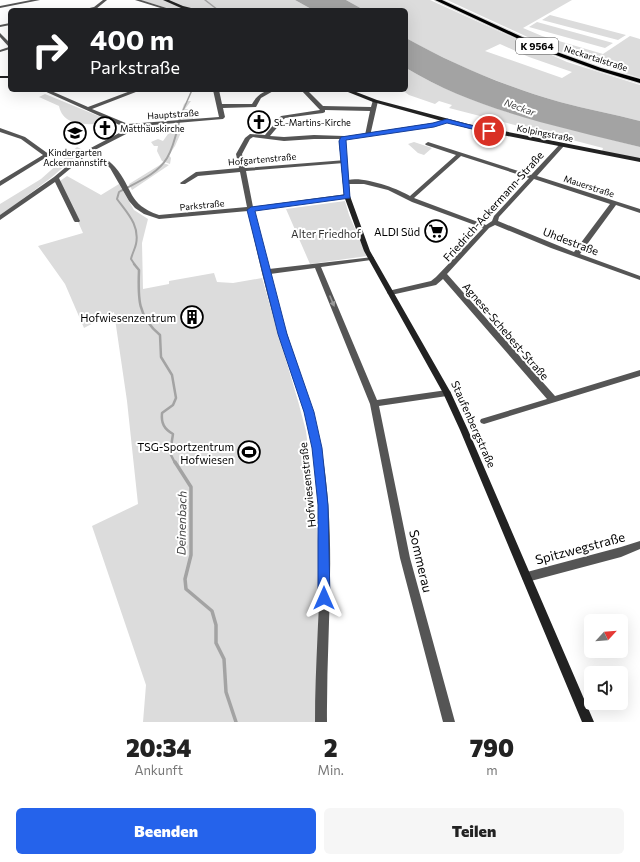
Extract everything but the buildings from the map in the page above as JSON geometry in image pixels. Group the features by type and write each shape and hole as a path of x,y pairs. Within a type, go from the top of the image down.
{"main road":[{"name":"Neckartalstraße","path":"438,0 544,49 592,67 640,81"}],"street":[{"path":"0,7 38,0"},
{"path":"98,8 105,0"},
{"path":"137,0 164,8"},
{"path":"165,0 187,8"},
{"path":"0,34 8,44"},
{"path":"0,218 56,178 87,152 126,132 127,126 90,108 50,92"},
{"path":"90,108 133,92"},
{"path":"216,92 219,106 254,106 259,97 268,92"},
{"path":"306,92 322,108 373,109"},
{"name":"Kolpingstraße","path":"351,92 375,101 447,121 640,160"},
{"path":"368,134 375,101"},
{"name":"Hauptstraße","path":"127,126 221,118 219,106"},
{"path":"266,136 283,116 323,112 322,108"},
{"path":"266,136 284,139 314,137 344,138 434,125 447,121"},
{"path":"0,130 23,138 47,155 0,184"},
{"name":"Hofwiesenstraße","path":"266,136 252,135 248,138 239,154 266,272 283,334 309,412 317,448 323,505 325,552 321,722"},
{"name":"Staufenbergstraße","path":"344,138 342,141 347,196 371,258 447,393 588,722"},
{"name":"Mauerstraße","path":"428,144 640,211"},
{"name":"Friedrich-Ackermann-Straße","path":"392,293 433,283 444,275 487,227 495,222 496,217 562,145"},
{"name":"Parkstraße","path":"87,152 104,160 116,173 128,196 137,208 150,215 159,217 251,210 347,196"},
{"path":"411,198 460,154"},
{"name":"Hofgartenstraße","path":"183,183 196,174 344,161"},
{"path":"56,178 77,221"},
{"path":"346,182 369,182 411,198 414,201 487,227"},
{"path":"576,255 614,203"},
{"name":"Uhdestraße","path":"495,222 576,255 640,278"},
{"path":"266,272 371,258"},
{"name":"Sommerau","path":"317,266 374,404 405,558 449,722"},
{"name":"Agnese-Schebest-Straße","path":"444,275 553,400"},
{"path":"484,421 638,376"},
{"path":"374,404 447,393"},
{"name":"Spitzwegstraße","path":"527,577 621,552 640,545"}],"green space":[{"path":"140,0 295,0 309,8 167,8"},
{"path":"346,0 430,0 567,62 640,85 640,121 560,102 521,90 461,66 408,39 408,8 360,8","holes":["500,44 529,57 572,72 562,78 485,51"]},
{"path":"447,0 572,0 523,28 542,36 603,54 630,36 640,39 640,78 558,51"},
{"path":"550,15 626,35 618,40 542,20"},
{"path":"537,22 613,43 605,48 529,27"},
{"path":"408,69 461,96 490,106 520,116 640,147 640,159 602,151 603,148 449,108 452,105 439,101 435,104 409,95 405,92 408,92"},
{"path":"45,94 113,122 81,124 74,122 67,119 62,114 59,106 39,97"},
{"path":"191,101 185,109 196,110 193,112 193,121 178,122 184,104"},
{"path":"183,128 169,155 171,158 170,164 162,161 157,151 158,146 154,146 151,142 158,139 163,141 168,134 167,129"},
{"path":"414,142 432,148 424,155 418,153 408,144"},
{"path":"77,147 83,150 52,177 0,216 0,204 41,179"},
{"path":"163,163 169,165 132,190 129,184"},
{"path":"67,176 101,195 119,184 134,210 148,219 142,243 143,289 169,284 169,281 214,273 217,282 233,283 262,278 306,431 319,551 317,722 143,722 146,685 92,526 138,504 127,401 114,312 84,328 65,284 38,246 83,233 60,181"},
{"name":"Alter Friedhof","path":"345,201 349,215 367,256 310,264 286,209"}],"water":[{"path":"295,0 346,0 360,8 309,8"},
{"name":"Neckar","path":"408,39 461,66 521,90 560,102 640,121 640,147 550,125 490,107 433,83 408,69"}],"waterway":[{"path":"205,0 215,8"},
{"name":"Deinenbach","path":"181,115 191,92"},
{"name":"Deinenbach","path":"135,265 131,259 136,244 136,231 132,220 117,199 119,192 152,174 163,164 176,137 181,114"},
{"name":"Deinenbach","path":"134,264 139,270 140,306 147,321 160,335 161,357 172,375 176,398 173,405 162,413 162,417 165,428 173,434 170,453 175,463"},
{"name":"Deinenbach","path":"175,462 191,487 191,555 185,579 186,589 212,611 216,625 216,643 224,659 226,692 236,722"}],"place":[{"name":"St.-Martins-Kirche","path":"259,122"},
{"name":"Matthäuskirche","path":"105,128"},
{"name":"Kindergarten Ackermannstift","path":"75,133"},
{"name":"ALDI Süd","path":"436,231"},
{"name":"Hofwiesenzentrum","path":"192,317"},
{"name":"TSG-Sportzentrum Hofwiesen","path":"249,452"}],"route":[{"path":"324,598 325,552 323,505 317,448 309,412 283,334 251,210 347,196 342,141 344,138 434,125 447,121 489,131"}]}
